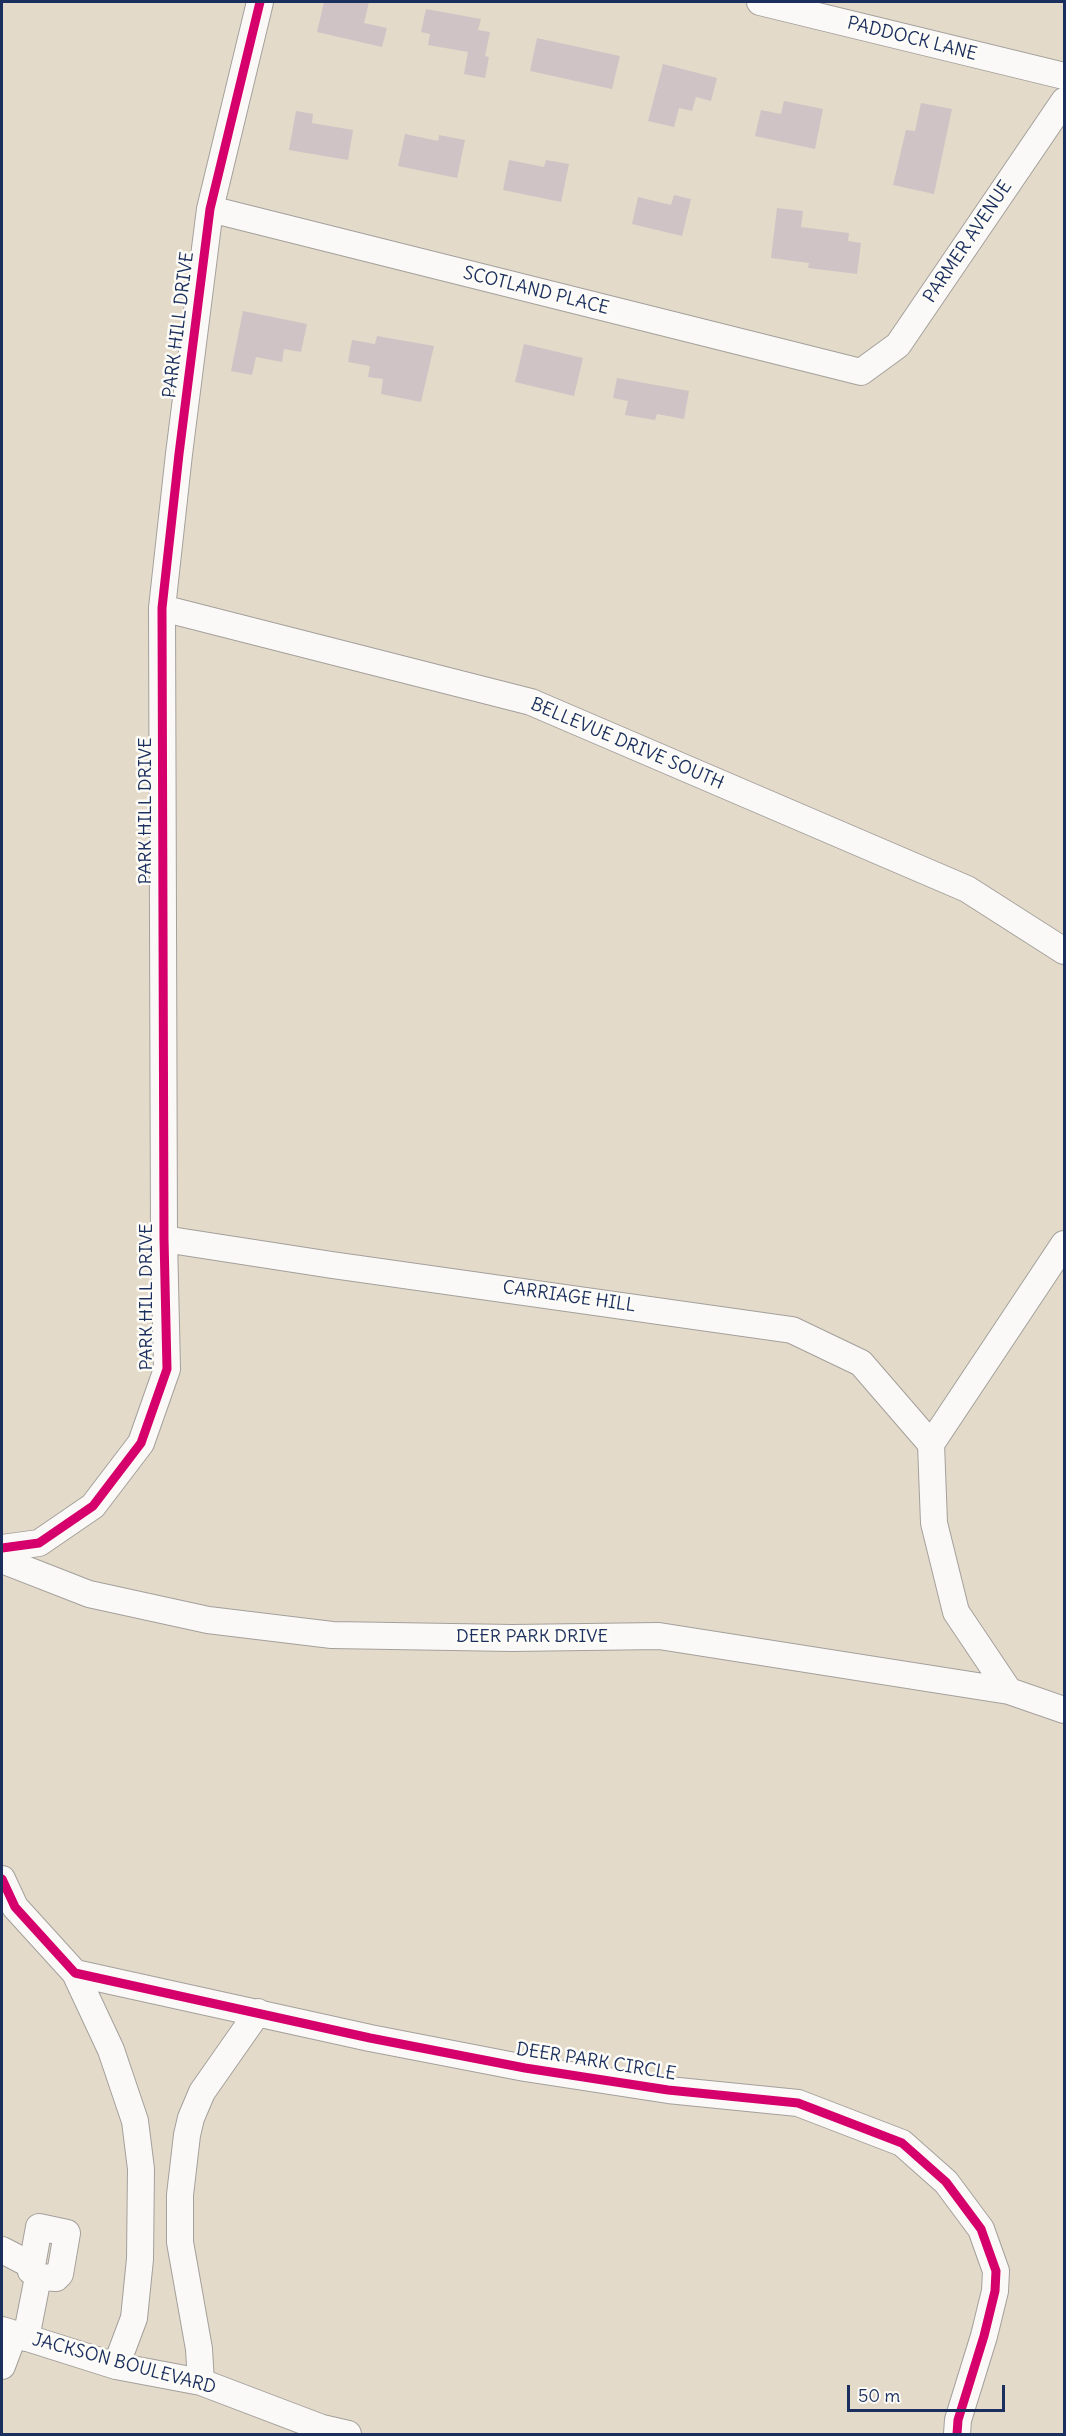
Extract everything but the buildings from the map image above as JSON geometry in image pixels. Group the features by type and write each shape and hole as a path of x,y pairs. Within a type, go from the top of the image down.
{"street":[{"name":"PARK HILL DRIVE","path":"2,1548 39,1543 93,1506 141,1443 167,1369 164,1239 162,609 210,209 260,2"},
{"name":"PADDOCK LANE","path":"760,2 1065,76"},
{"name":"PARMER AVENUE","path":"861,372 898,345 1065,101"},
{"name":"SCOTLAND PLACE","path":"210,209 861,372"},
{"name":"BELLEVUE DRIVE SOUTH","path":"162,609 531,702 967,889 1065,951"},
{"name":"CARRIAGE HILL","path":"164,1239 792,1330 861,1363 931,1444"},
{"path":"1009,1691 956,1612 934,1523 931,1444 1065,1244"},
{"name":"DEER PARK DRIVE","path":"2,1560 89,1594 208,1620 332,1635 512,1638 659,1636 1009,1691 1065,1710"},
{"path":"2,1880 15,1908 75,1973 115,2061 135,2121 141,2169 141,2259 135,2318 116,2366"},
{"name":"DEER PARK CIRCLE","path":"75,1973 370,2038 525,2068 668,2090 798,2103 902,2143 946,2182 981,2229 996,2271 995,2291 984,2336 958,2420 957,2434"},
{"path":"201,2382 199,2349 180,2242 180,2195 187,2135 191,2118 202,2092 258,2012"},
{"path":"2,2250 35,2271 2,2366"},
{"name":"JACKSON BOULEVARD","path":"14,2334 116,2366 201,2382 337,2433"}],"cycle path":[{"path":"2,1548 39,1543 93,1506 141,1443 167,1369 164,1239 162,608 210,209 260,2"},
{"path":"2,1879 15,1907 75,1973 370,2038 525,2068 668,2090 798,2103 902,2143 946,2182 981,2229 996,2271 995,2291 984,2336 958,2420 957,2434"}]}
